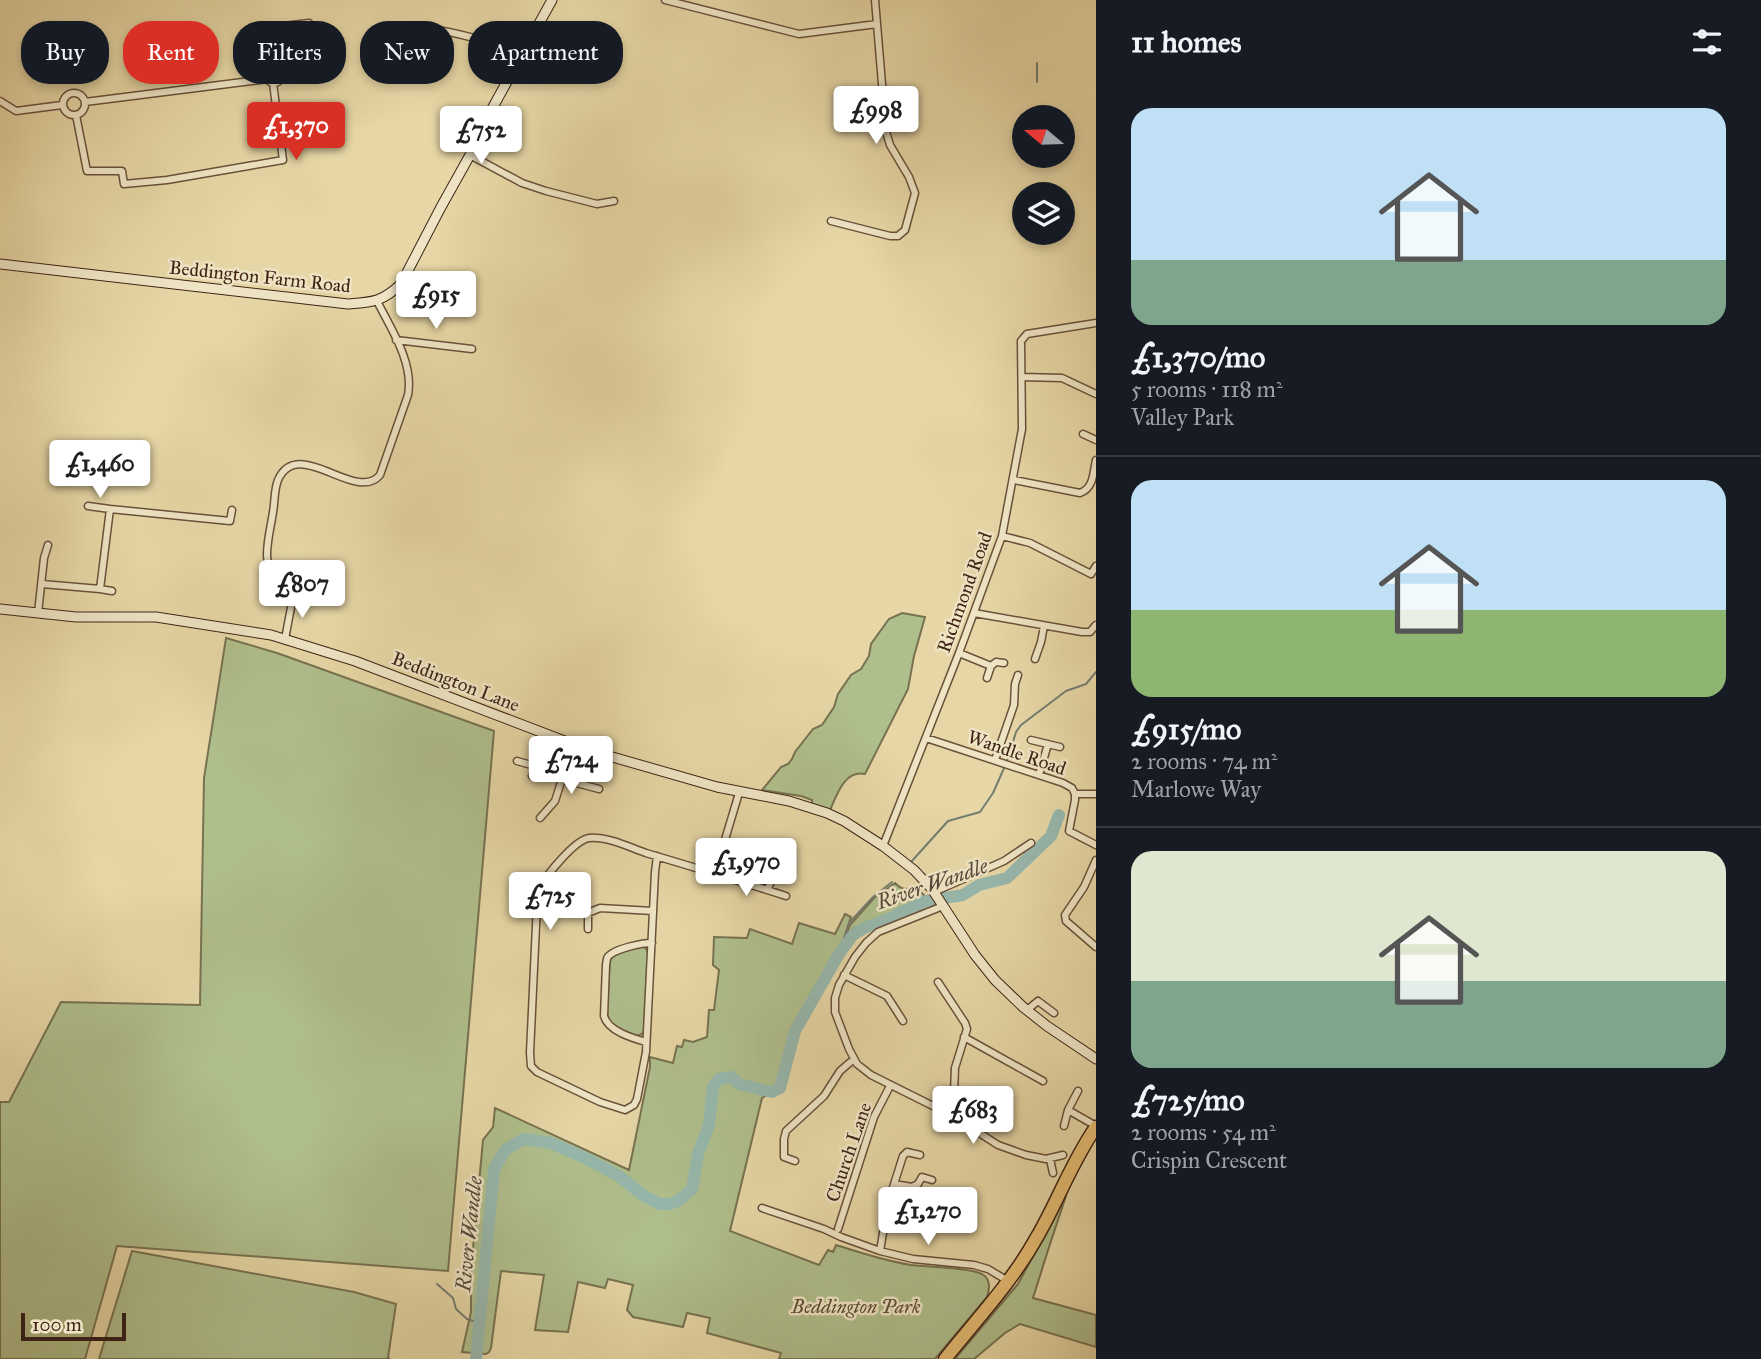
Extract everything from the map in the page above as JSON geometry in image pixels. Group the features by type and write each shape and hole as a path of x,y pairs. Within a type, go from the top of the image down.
{"highway":[{"path":"945,1359 1008,1281 1037,1238 1084,1144 1096,1126"}],"main road":[{"name":"Beddington Farm Road","path":"540,21 552,0"},
{"name":"Beddington Farm Road","path":"0,264 348,304 377,301 401,284 506,84"},
{"name":"Beddington Lane","path":"0,609 76,617 156,617 271,635 383,671 566,742 698,782 739,793 789,801 837,817 883,846 914,870 934,892 982,965 1007,993 1096,1059"}],"street":[{"path":"665,0 799,34 877,24"},
{"path":"831,221 898,236 905,230 914,198 913,185 890,145 886,131 875,0"},
{"path":"76,115 87,171 122,171 124,184 167,180 283,160 270,81 85,103"},
{"path":"71,93 80,94 85,103 85,108 76,115 67,114 62,106 66,96 71,93"},
{"path":"0,101 16,111 62,106"},
{"path":"470,155 536,188 597,204 614,201"},
{"path":"285,639 296,591 276,579 267,561 277,482 286,469 303,463 358,482 369,483 377,480 408,395 409,371 377,301"},
{"name":"Richmond Road","path":"883,846 1003,536 1022,429 1023,338 1027,334 1096,323"},
{"path":"396,340 472,349"},
{"path":"1022,377 1062,379 1096,394"},
{"path":"1083,434 1096,440"},
{"path":"1014,480 1080,493 1090,486 1096,460"},
{"path":"88,506 230,521 232,510"},
{"path":"100,589 110,509"},
{"path":"1003,536 1030,543 1094,575 1096,566"},
{"path":"37,613 48,545"},
{"path":"42,584 112,591"},
{"path":"974,613 1085,632 1090,632 1096,625"},
{"path":"1035,659 1044,626"},
{"path":"959,653 991,666"},
{"path":"987,678 991,666 996,662 1004,663"},
{"path":"998,761 1014,705 1018,675"},
{"path":"1014,705 1024,705"},
{"name":"Wandle Road","path":"926,738 1069,786 1075,794 1096,794"},
{"path":"1031,740 1060,747"},
{"path":"555,775 566,742"},
{"path":"1039,775 1048,744"},
{"path":"517,761 562,779 599,789"},
{"path":"532,776 535,766"},
{"path":"540,817 555,801 562,779"},
{"path":"715,873 739,793"},
{"path":"1075,794 1069,831 1096,845"},
{"path":"657,856 645,1063 637,1099 634,1105 625,1110 555,1082 531,1066 538,896 544,882 573,847 584,839 596,838 715,873 786,896"},
{"path":"934,892 1004,861 1031,843"},
{"path":"767,890 790,844"},
{"path":"1096,860 1084,887 1065,915 1066,920 1096,947"},
{"path":"943,906 878,932 861,949 844,975 835,999 843,1037 854,1059 865,1071 953,1116 998,1145 1026,1155 1050,1159 1063,1155"},
{"path":"588,929 588,912 600,908 653,911"},
{"path":"646,1042 610,1027 605,1022 606,965 611,954 638,944 652,943"},
{"path":"844,975 887,996 902,1021"},
{"path":"938,982 967,1029 955,1068 953,1116"},
{"path":"1027,1010 1038,1001 1054,1013"},
{"path":"964,1037 1043,1081"},
{"path":"795,1161 784,1157 786,1131 824,1096 840,1071 854,1059"},
{"name":"Church Lane","path":"836,1232 874,1117 891,1086"},
{"path":"1064,1126 1068,1110 1078,1091"},
{"path":"1068,1110 1096,1126"},
{"path":"880,1251 886,1211 905,1153 920,1155"},
{"path":"1050,1159 1053,1173"},
{"path":"894,1184 912,1187 918,1184 922,1177 932,1180"},
{"path":"762,1208 836,1232 880,1251 913,1259 974,1265 988,1269 1008,1281"},
{"path":"886,1211 907,1217 911,1214 918,1215"}],"green space":[{"path":"902,613 925,617 908,689 865,774 852,776 847,780 830,810 812,804 812,800 801,796 762,790 781,767 788,764 813,729 822,725 834,707 838,694 869,656 871,644 889,619"},
{"path":"226,638 277,653 494,731 448,1271 117,1246 85,1359 0,1359 0,1102 9,1102 61,1002 200,1005 204,778"},
{"path":"895,883 904,889 915,887 926,897 885,918 854,928 845,939 850,925 874,898"},
{"name":"Beddington Park","path":"845,914 851,917 839,954 795,1031 780,1088 762,1098 730,1231 819,1265 828,1250 833,1252 836,1245 911,1265 982,1274 989,1284 987,1297 935,1359 779,1359 781,1353 707,1333 710,1318 687,1313 683,1327 633,1317 627,1310 633,1285 608,1279 605,1288 578,1282 568,1332 535,1330 544,1275 501,1271 491,1348 486,1354 462,1352 471,1312 471,1270 483,1140 493,1127 495,1108 629,1170 650,1057 673,1063 677,1046 682,1047 684,1040 693,1042 707,1037 709,1010 714,1010 719,970 713,965 714,937 747,938 750,929 792,944 799,923 835,934"},
{"path":"639,946 645,948 648,953 644,1031 637,1036 613,1025 607,1012 610,958"},
{"path":"1066,1196 1033,1298 1096,1315 1096,1347 1020,1324 974,1359 955,1359 1018,1284"},
{"path":"132,1251 354,1292 396,1304 390,1359 99,1359"}],"waterway":[{"name":"River Wandle","path":"1037,63 1037,82"},
{"name":"River Wandle","path":"1007,761 1016,732 1021,725 1066,691 1086,684 1096,672"},
{"name":"River Wandle","path":"911,862 948,821 980,812 993,793 1005,766"},
{"name":"River Wandle","path":"476,1359 494,1169 506,1149 524,1139 551,1143 619,1176 644,1196 660,1204 678,1201 692,1189 698,1154 709,1125 713,1087 719,1079 731,1077 739,1084 772,1092 780,1088 795,1031 839,954 853,935 926,901 963,895 979,885 1007,878 1051,836 1059,815"},
{"name":"River Wandle","path":"839,954 849,923 873,897 892,882"},
{"path":"437,1284 453,1298 456,1309 467,1319 480,1323"}]}
